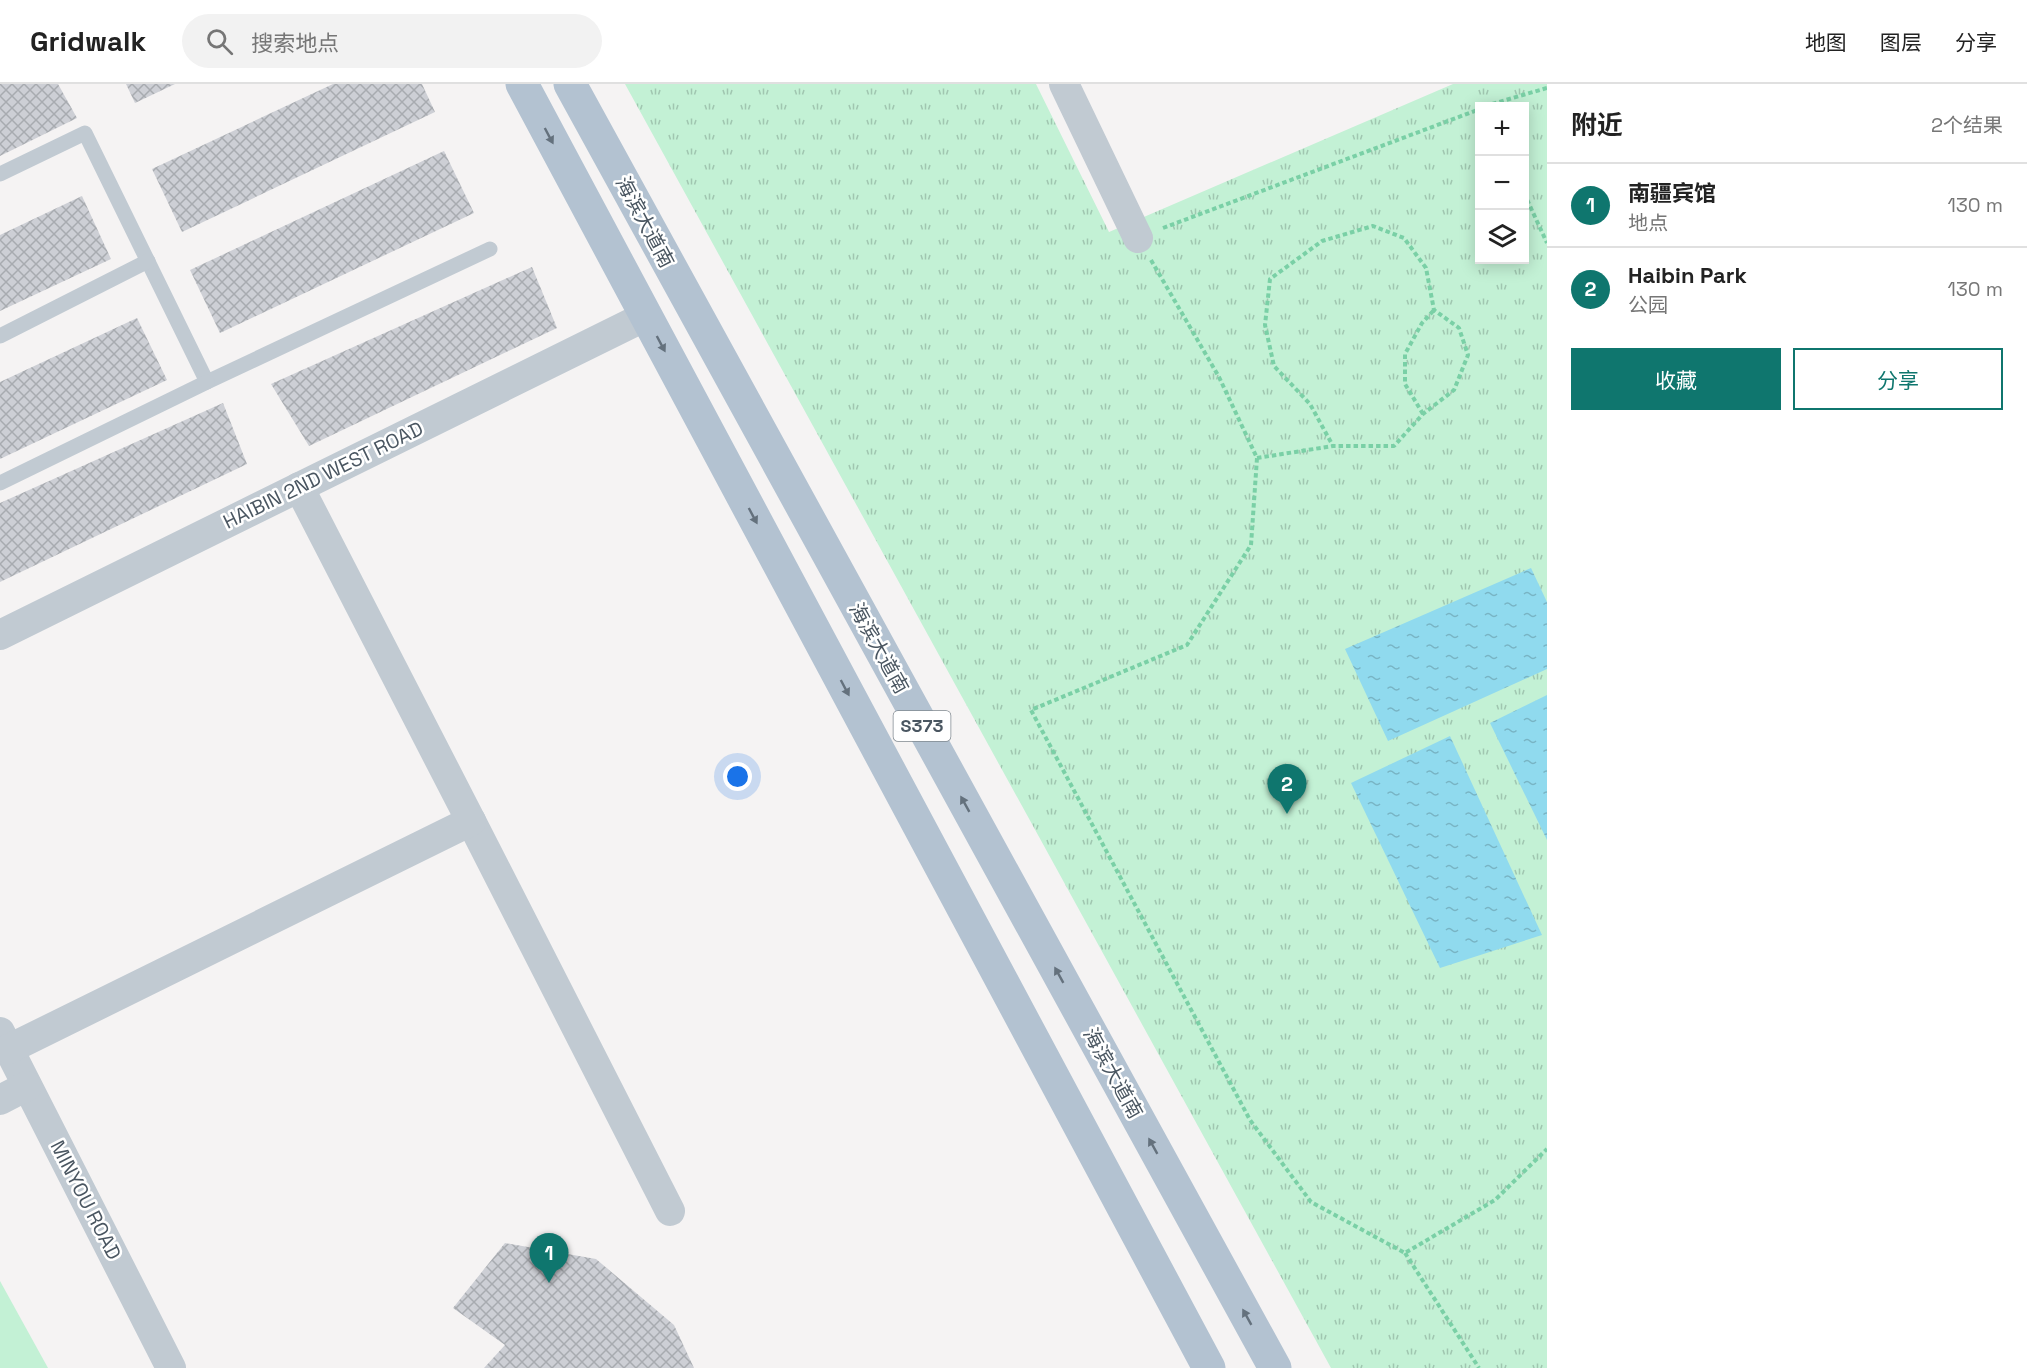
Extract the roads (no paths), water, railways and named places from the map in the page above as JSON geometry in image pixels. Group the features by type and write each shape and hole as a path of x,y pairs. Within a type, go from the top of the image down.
{"main road":[{"name":"S373","path":"522,84 1209,1368"},
{"name":"海滨大道南","path":"570,84 1275,1368"}],"street":[{"path":"1064,84 1138,238"},
{"name":"HAIBIN 2ND WEST ROAD","path":"0,635 646,316"},
{"path":"299,487 670,1211"},
{"path":"4,1041 471,821"},
{"name":"MINYOU ROAD","path":"4,1041 171,1368"},
{"path":"0,1100 27,1086"}],"lane":[{"path":"0,174 85,133 207,382"},
{"path":"0,483 207,382 490,249"},
{"path":"0,336 148,261"}],"water":[{"path":"1531,568 1547,602 1547,669 1388,741 1345,649"},
{"path":"1547,695 1547,840 1490,723"},
{"path":"1450,736 1542,935 1440,968 1351,783"}],"place":[{"name":"Haibin Park","path":"1287,814"},
{"name":"南疆宾馆","path":"549,1283"}]}
